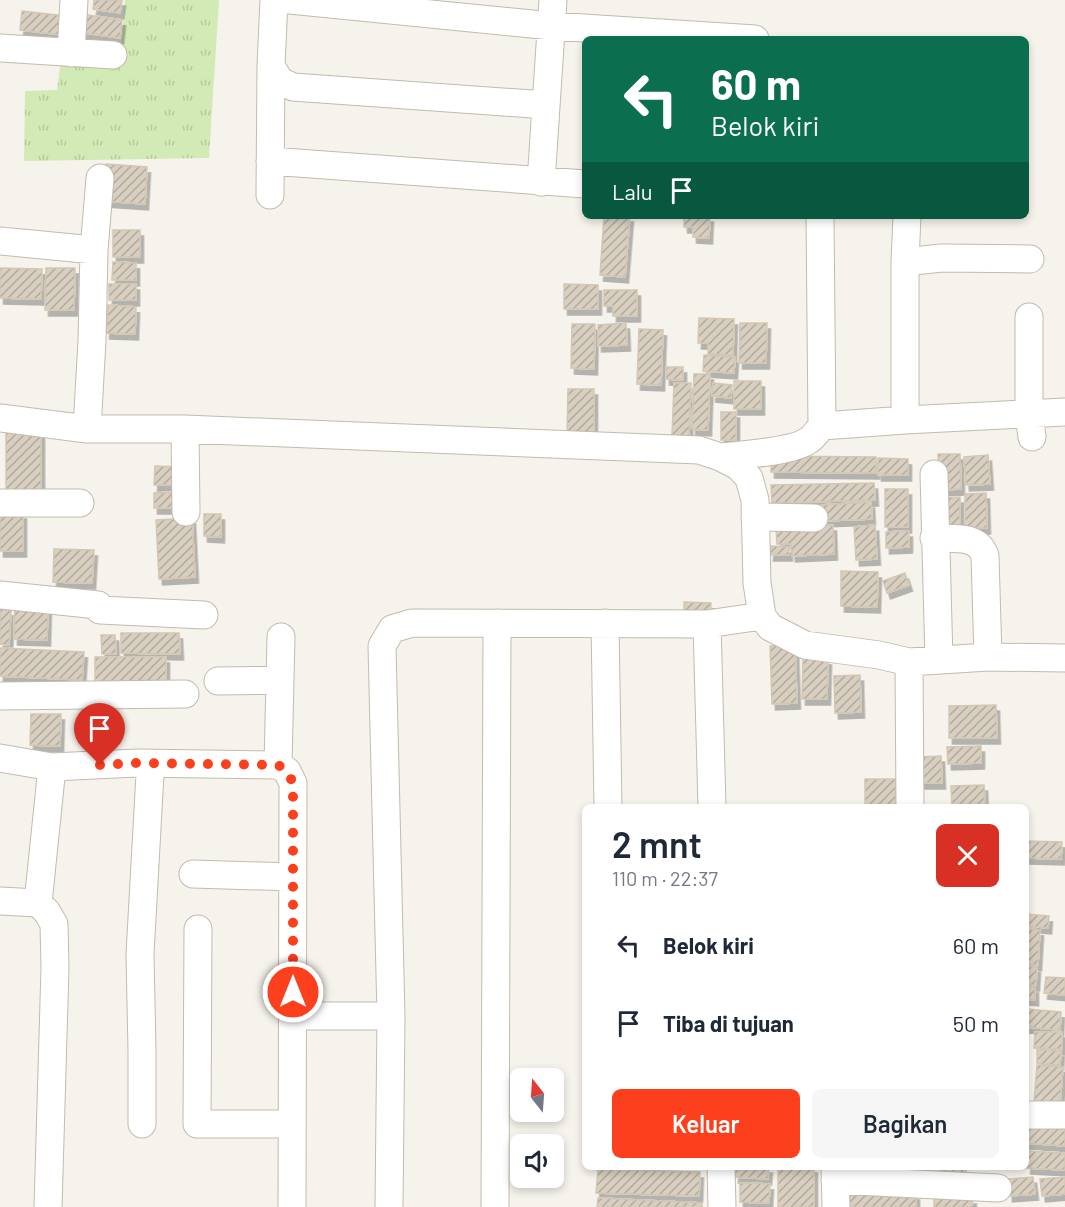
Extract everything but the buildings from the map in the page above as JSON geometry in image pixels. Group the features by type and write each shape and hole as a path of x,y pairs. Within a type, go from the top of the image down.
{"street":[{"path":"71,53 74,0"},
{"path":"270,195 274,0"},
{"path":"290,0 552,13 616,34 672,36"},
{"path":"541,182 552,13"},
{"path":"0,48 113,55"},
{"path":"271,66 280,81 294,87 546,105"},
{"path":"270,161 582,184"},
{"path":"87,429 94,250 100,178"},
{"path":"720,457 797,445 809,441 822,426 820,219"},
{"path":"905,420 907,219"},
{"path":"0,241 94,250"},
{"path":"905,262 941,258 1030,259"},
{"path":"1029,317 1030,426"},
{"path":"822,426 905,420 1030,426 1065,412"},
{"path":"0,418 87,429 185,429 699,450 738,466 749,478 755,500 757,583 762,616 770,627 805,645 879,655 909,662 988,657 1065,658"},
{"path":"185,429 186,512"},
{"path":"934,474 939,660"},
{"path":"0,503 80,503"},
{"path":"755,516 814,518"},
{"path":"934,538 971,540 983,549 988,657"},
{"path":"0,595 98,605 100,610 204,615"},
{"path":"389,1207 392,1016 382,646 392,629 412,623 707,624 762,616"},
{"path":"495,1207 497,623"},
{"path":"605,623 608,804"},
{"path":"707,624 712,804"},
{"path":"278,765 281,637"},
{"path":"909,662 910,804"},
{"path":"218,681 280,680"},
{"path":"0,696 184,694"},
{"path":"0,758 52,767 137,763 278,765 287,771 293,783 292,1207"},
{"path":"137,763 146,767 150,774 140,954 142,1124"},
{"path":"38,903 52,767"},
{"path":"194,874 293,877"},
{"path":"0,901 38,903 54,924 55,968 48,1207"},
{"path":"198,929 197,1124 292,1124"},
{"path":"293,1016 392,1016"},
{"path":"1029,1115 1065,1115"},
{"path":"721,1170 722,1207"},
{"path":"836,1207 835,1174 923,1187 999,1188"}],"green space":[{"path":"125,0 219,0 209,158 24,161 25,91 57,90 61,59 120,61"}],"route":[{"path":"100,765 137,763 278,765 287,771 293,783 293,992"}]}
